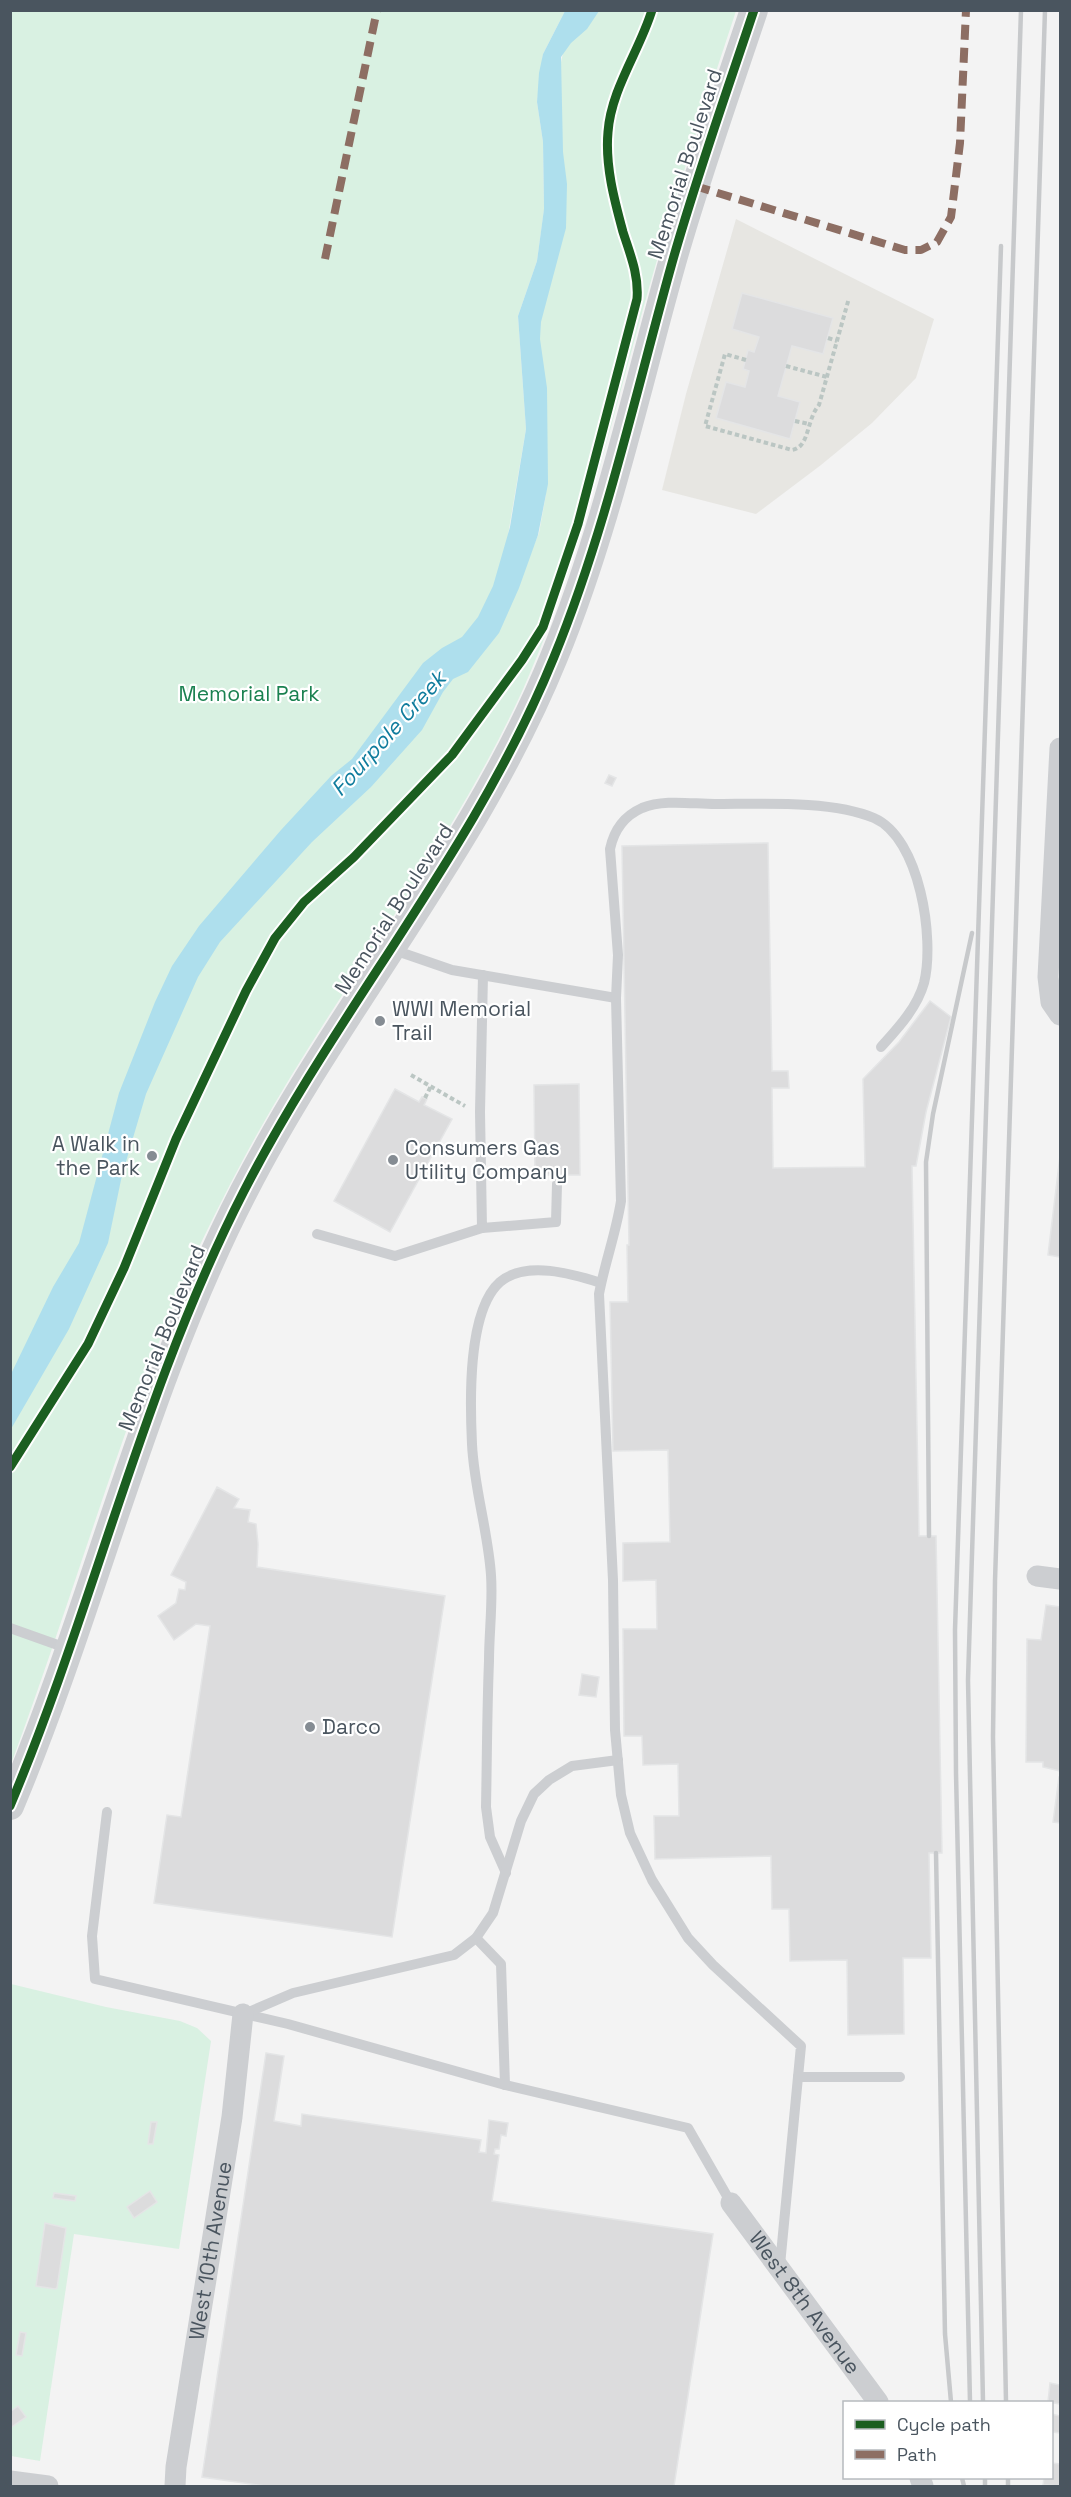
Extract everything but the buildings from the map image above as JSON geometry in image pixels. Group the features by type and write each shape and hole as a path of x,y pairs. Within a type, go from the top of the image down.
{"street":[{"name":"Memorial Boulevard","path":"10,1806 69,1649 158,1392 211,1258 277,1131 494,782 537,698 592,553 687,210 754,10"},
{"path":"1058,1013 1048,991 1048,977 1060,748"},
{"path":"1037,1576 1060,1579"},
{"name":"West 10th Avenue","path":"175,2487 176,2467 232,2117 243,2014"},
{"name":"West 8th Avenue","path":"731,2203 877,2401"},
{"path":"10,2481 48,2487"}],"lane":[{"path":"779,2267 801,2046 687,1938 652,1880 630,1833 621,1795 615,1730 613,1580 599,1294 605,1263 617,1227 621,1201 616,998 618,955 610,849 613,836 622,822 633,813 646,807 664,804 757,804 825,807 855,812 875,818 891,830 904,846 913,866 920,894 928,961 923,985 904,1021 881,1047"},
{"path":"390,949 435,966 616,998"},
{"path":"482,1228 480,1102 483,975"},
{"path":"317,1234 395,1256 482,1228 556,1222 557,1184"},
{"path":"506,1873 490,1837 486,1807 491,1576 472,1445 472,1379 475,1337 481,1314 489,1297 500,1282 515,1274 530,1271 562,1274 601,1283"},
{"path":"10,1628 69,1649"},
{"path":"243,2014 293,1994 454,1955 476,1938 493,1913 521,1821 534,1794 549,1780 572,1766 618,1760"},
{"path":"107,1812 92,1936 95,1979 288,2024 505,2085 688,2128 731,2203"},
{"path":"476,1938 501,1964 505,2085"},
{"path":"798,2077 900,2077"}],"path":[{"path":"637,299 636,274 616,205 609,171 608,130 618,92 652,10"},
{"path":"746,360 725,354 705,426 792,450 803,444 812,413 819,405 849,298"},
{"path":"828,338 837,340"},
{"path":"786,366 827,377"},
{"path":"795,421 809,424"},
{"path":"10,1467 88,1344 124,1268 176,1139 262,957 304,902 354,857 445,763 535,642"},
{"path":"411,1075 471,1109"},
{"path":"424,1098 431,1086"}],"shaded area":[{"path":"736,219 934,319 916,378 872,423 756,514 662,490 686,394"}],"green space":[{"name":"Memorial Park","path":"11,11 565,11 543,54 537,102 543,142 544,210 537,261 518,316 526,429 508,535 534,545 539,533 546,494 545,435 539,385 541,289 553,101 564,48 586,11 736,11 660,250 574,555 524,687 461,808 279,1097 245,1156 202,1242 178,1294 133,1410 11,1764"},
{"path":"11,1984 106,2007 180,2021 197,2028 211,2041 179,2249 74,2234 40,2461 11,2456"}],"water":[{"name":"Fourpole Creek","path":"565,11 599,11 587,29 571,43 561,57 563,152 567,184 566,228 541,322 540,339 547,388 548,484 538,535 519,588 499,633 468,672 453,679 422,730 371,787 312,842 220,942 198,977 146,1094 122,1175 108,1243 69,1329 11,1429 11,1374 53,1287 79,1243 119,1093 155,1002 172,966 199,926 281,830 331,776 352,759 423,663 442,648 462,637 478,617 493,586 510,527 526,429 518,316 537,261 544,209 543,142 537,102 539,73 543,54"}],"railway":[{"path":"983,2401 968,1680 1021,10"},
{"path":"1006,2401 993,1737 995,1581 1045,10"},
{"path":"970,2401 955,1630 1001,246"},
{"path":"929,1536 926,1162 933,1114 972,933"},
{"path":"936,1853 945,2334 951,2401"},
{"path":"962,2479 964,2486"},
{"path":"985,2479 985,2486"},
{"path":"1008,2479 1008,2486"}],"marked path":[{"path":"325,259 377,10"},
{"path":"695,186 905,250 921,250 937,242 951,217 960,143 966,10"}],"cycle path":[{"path":"10,1467 88,1344 124,1268 176,1139 246,991 275,938 304,902 354,857 452,755 522,660 543,627 578,524 637,299 635,273 611,182 607,144 614,100 652,10"},
{"path":"10,1806 68,1652 148,1418 208,1265 244,1191 281,1123 486,796 522,728 554,657 589,560 619,462 681,231 754,10"}],"place":[{"name":"WWI Memorial Trail","path":"380,1021"},
{"name":"A Walk in the Park","path":"152,1156"},
{"name":"Consumers Gas Utility Company","path":"393,1160"},
{"name":"Darco","path":"310,1727"}]}
